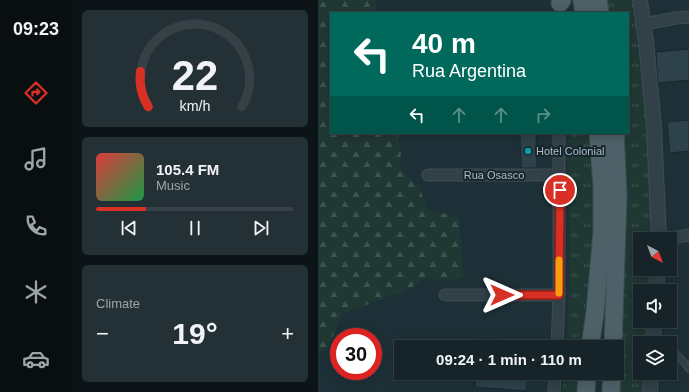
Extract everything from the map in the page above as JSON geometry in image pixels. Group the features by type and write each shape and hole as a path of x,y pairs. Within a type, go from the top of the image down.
{"main road":[{"path":"582,0 584,12"},
{"path":"598,0 600,12"},
{"path":"591,340 602,232 602,186 598,134"},
{"path":"613,340 618,195 615,134"},
{"path":"586,392 587,380"},
{"path":"611,392 612,380"}],"street":[{"path":"640,0 644,24 654,127 659,232"},
{"path":"644,24 689,17"},
{"path":"557,340 559,295 559,134"},
{"name":"Rua Osasco","path":"428,175 560,175"},
{"path":"677,237 689,235"},
{"path":"445,295 559,295"},
{"path":"554,392 555,380"},
{"path":"650,392 651,380"}],"lane":[{"path":"677,355 689,369"}],"green space":[{"path":"318,0 376,0 376,12 330,12 330,134 398,134 401,154 399,168 419,186 427,209 459,218 463,278 445,281 426,277 411,288 342,314 336,328 330,328 329,345 318,355"},
{"path":"605,0 633,0 639,36 648,122 652,232 633,232 633,276 651,276 650,284 633,284 633,328 648,328 648,336 633,336 633,380 644,380 643,392 618,392 618,380 624,380 624,340 619,340 621,134 629,134 629,12 607,12"},
{"path":"569,134 591,134 593,187 591,267 586,340 567,340 569,209 567,152"},
{"path":"563,380 581,380 580,392 562,392"}],"building":[{"path":"689,49 689,80 658,83 656,52"},
{"path":"689,120 689,151 670,153 667,122"},
{"name":"Hotel Colonial","path":"520,134 536,134 537,168 521,168"},
{"path":"479,338 510,340 479,340"},
{"path":"476,380 527,380 526,391 475,387"}],"slow traffic":[{"path":"559,260 559,293"}],"place":[{"name":"Hotel Colonial","path":"528,151"}],"route":[{"path":"502,295 559,295 560,190"}]}
